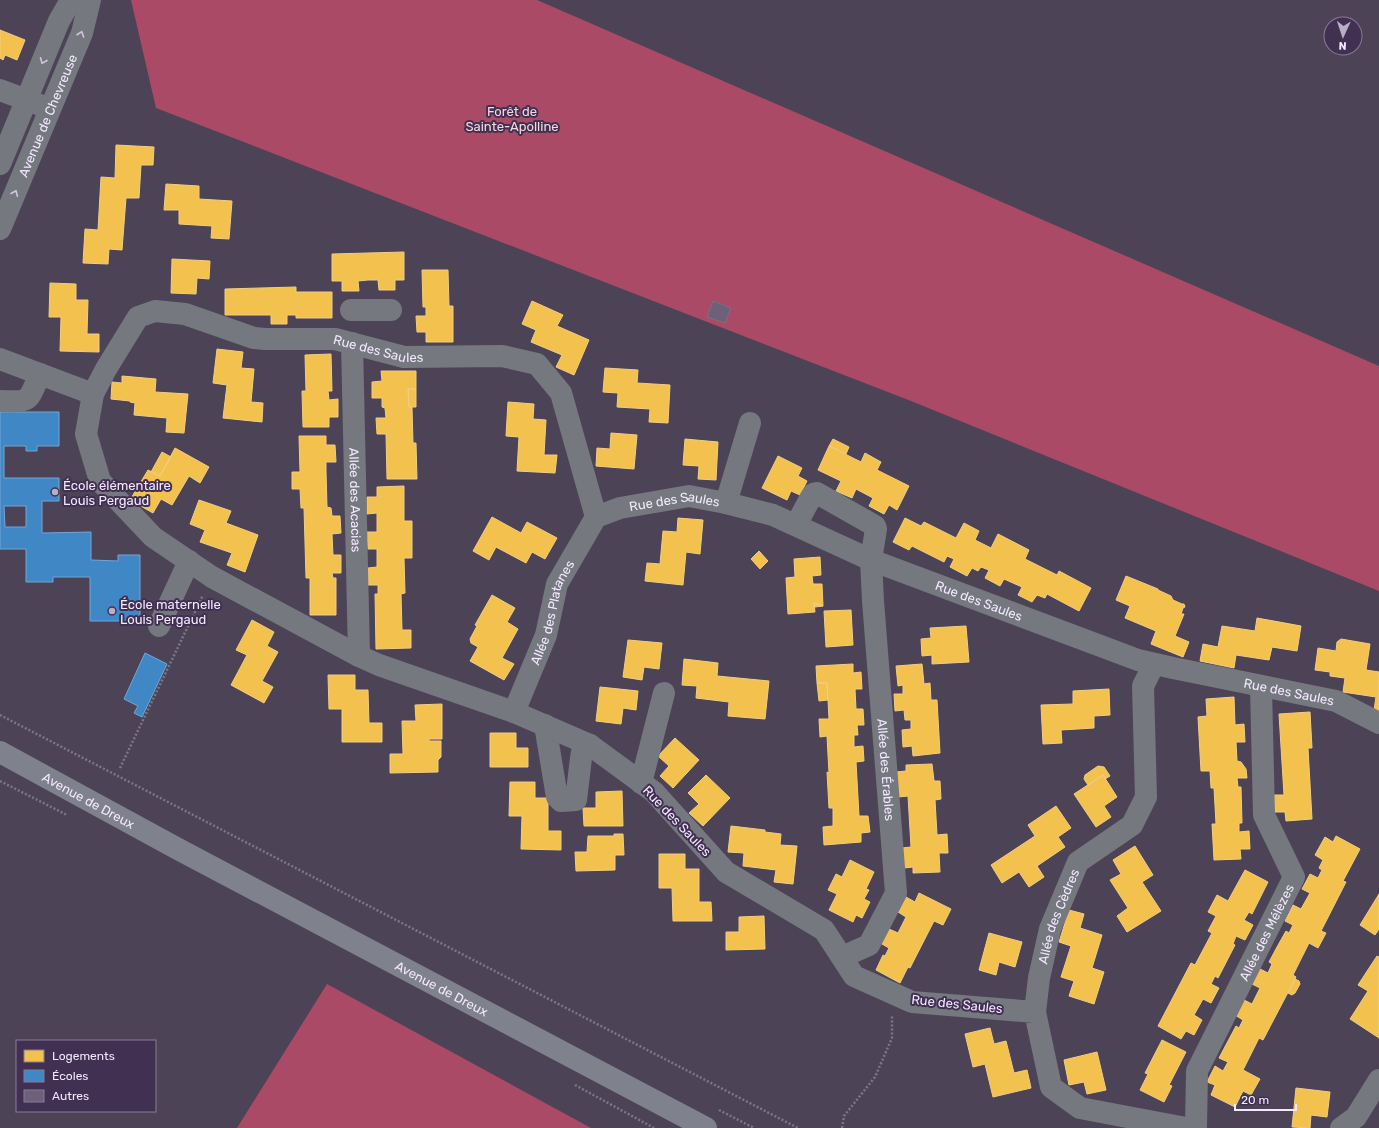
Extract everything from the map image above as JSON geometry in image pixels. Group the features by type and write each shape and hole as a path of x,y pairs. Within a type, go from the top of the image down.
{"main road":[{"name":"Avenue de Dreux","path":"0,752 178,849 706,1128"},
{"name":"Avenue de Dreux","path":"0,764 178,849"}],"street":[{"name":"Avenue de Chevreuse","path":"0,164 59,21 71,0"},
{"name":"Avenue de Chevreuse","path":"0,229 82,33 90,0"},
{"path":"0,90 26,101 51,109"},
{"path":"351,310 391,310"},
{"name":"Rue des Saules","path":"1035,1012 912,1002 854,976 824,930 726,872 654,792 590,745 514,712 395,671 359,656 212,577 153,537 100,481 86,434 93,394 106,369 138,317 155,311 185,314 254,338 335,339 404,357 502,356 537,364 561,393 596,517 620,508 689,496 726,503 773,515 871,560 1138,660 1261,687 1336,701 1379,723"},
{"name":"Allée des Acacias","path":"352,343 359,656"},
{"path":"0,359 93,394"},
{"path":"0,402 25,401 29,398 40,374"},
{"path":"726,503 750,423"},
{"name":"Allée des Érables","path":"796,525 811,497 813,494 817,493 874,526 876,533 871,560 873,601 896,894 869,945 842,957"},
{"name":"Allée des Platanes","path":"514,712 546,635 557,584 596,517"},
{"path":"159,626 189,561"},
{"name":"Allée des Cèdres","path":"1035,1012 1039,978 1050,928 1078,862 1132,825 1146,797 1143,686 1154,664"},
{"name":"Allée des Mélèzes","path":"1196,1128 1197,1071 1294,877 1264,815 1261,687"},
{"path":"641,783 664,693"},
{"path":"545,725 557,797 560,801 576,800 582,752 590,745"},
{"path":"1035,1012 1051,1087 1080,1108 1186,1128"},
{"path":"1341,1128 1356,1117 1379,1080"}],"path":[{"path":"120,768 212,577"},
{"path":"0,715 798,1128"},
{"path":"842,1128 844,1116 876,1077 892,1038 893,994"}],"green space":[{"name":"Forêt de Sainte-Apolline","path":"131,0 537,0 1379,366 1379,591 911,401 156,108"},
{"path":"327,984 591,1128 237,1128"}],"building: Logements":[{"path":"0,30 25,40 17,60 5,55 3,60 0,58"},
{"path":"116,145 154,147 153,165 141,165 139,198 126,198 122,250 109,249 108,264 83,263 85,229 98,230 101,177 115,178"},
{"path":"166,184 199,186 199,199 232,201 229,239 211,238 212,226 179,224 179,210 164,210"},
{"path":"404,252 404,280 395,280 395,290 379,290 378,280 368,280 358,281 359,291 342,291 342,281 332,281 332,254"},
{"path":"172,259 210,261 209,279 197,278 196,294 171,293"},
{"path":"422,270 448,270 449,306 453,306 453,342 426,342 426,332 417,332 416,316 426,316 426,307 423,307"},
{"path":"50,283 76,284 76,300 88,300 87,334 99,334 99,352 60,351 61,317 49,317"},
{"path":"296,287 296,292 332,292 332,318 296,318 296,315 287,315 287,324 271,324 271,315 225,315 225,289"},
{"path":"532,301 563,315 557,326 589,340 574,375 556,367 562,355 531,342 536,330 522,324"},
{"path":"217,349 243,352 241,368 254,369 251,402 263,403 262,422 223,418 227,385 213,383"},
{"path":"331,354 332,391 328,391 329,400 338,399 338,417 329,417 329,427 303,427 302,391 306,391 305,355"},
{"path":"605,368 638,370 637,383 670,385 668,423 649,422 650,409 617,407 618,393 603,392"},
{"path":"381,371 416,371 416,389 408,389 409,407 412,407 413,443 416,443 417,479 387,479 386,434 377,434 376,418 386,418 385,408 382,407 382,398 372,398 372,382 382,381"},
{"path":"122,376 156,379 155,392 188,394 184,433 166,432 167,418 134,415 135,403 111,399 112,382 122,383"},
{"path":"408,389 416,389 416,407 409,407"},
{"path":"508,402 534,404 533,419 546,420 544,455 557,455 555,473 517,471 519,437 506,436"},
{"path":"611,433 637,435 634,469 596,466 597,448 610,449"},
{"path":"299,436 326,436 326,445 335,445 336,462 326,462 326,471 327,507 331,508 332,516 340,516 341,533 332,534 333,555 341,555 341,573 332,573 333,578 336,578 336,615 310,615 310,578 306,578 304,508 301,508 300,489 292,489 292,472 300,472"},
{"path":"685,439 718,442 716,480 698,479 699,466 683,465"},
{"path":"833,439 849,447 846,454 829,446"},
{"path":"829,446 861,462 865,453 881,462 877,470 909,486 897,510 889,505 884,514 869,506 873,498 856,489 852,498 836,491 841,481 818,470"},
{"path":"175,448 209,467 200,483 189,476 172,505 161,499 153,513 130,500 148,470 160,476"},
{"path":"162,452 171,457 160,476 151,472"},
{"path":"778,456 802,468 798,476 807,481 800,495 791,491 787,500 762,488"},
{"path":"404,486 404,521 412,521 412,558 404,558 405,593 401,594 402,630 411,630 411,648 376,649 375,594 378,594 378,585 368,585 368,568 377,567 377,549 368,549 367,532 377,532 377,513 367,514 367,497 377,497 377,487"},
{"path":"199,500 231,511 226,523 258,535 245,572 227,565 232,553 200,542 205,530 190,524"},
{"path":"492,517 521,533 527,522 557,538 545,559 532,552 526,563 496,547 489,560 473,551"},
{"path":"678,518 703,520 700,554 686,552 683,585 645,581 647,563 660,564 663,531 677,532"},
{"path":"905,518 921,526 924,522 956,538 964,523 979,531 975,540 991,548 998,534 1029,550 1025,559 1057,575 1059,571 1091,588 1079,611 1047,594 1045,598 1037,595 1032,602 1018,595 1022,587 1004,579 1000,586 985,578 989,570 981,567 978,571 972,568 967,576 950,567 954,559 947,556 944,562 912,546 909,550 893,542"},
{"path":"759,551 768,561 760,569 751,559"},
{"path":"820,557 821,575 812,576 813,584 822,584 823,606 814,603 815,612 788,614 786,578 795,577 794,559"},
{"path":"1126,576 1158,589 1171,596 1173,600 1184,604 1185,607 1183,608 1181,614 1184,614 1175,636 1189,642 1183,657 1151,644 1156,631 1125,618 1130,606 1116,600"},
{"path":"492,595 515,608 507,622 518,629 502,658 514,664 504,680 470,661 478,647 471,643 470,639 477,626 475,625"},
{"path":"814,603 823,606 815,607"},
{"path":"851,610 853,645 826,647 824,611"},
{"path":"1257,618 1301,626 1297,651 1272,647 1269,660 1236,655 1234,668 1200,661 1203,644 1218,647 1222,626 1255,631"},
{"path":"252,620 274,632 267,646 278,652 262,681 273,687 264,703 231,685 247,655 236,650"},
{"path":"966,626 969,662 932,664 932,655 922,656 921,639 931,638 930,628"},
{"path":"1341,639 1370,644 1366,670 1379,672 1379,711 1374,710 1376,697 1343,692 1345,678 1330,676 1330,672 1315,670 1318,648 1336,651 1337,642"},
{"path":"628,640 662,643 659,669 644,667 642,680 623,677"},
{"path":"684,659 718,663 717,676 769,681 765,719 728,716 729,702 696,698 697,686 682,685"},
{"path":"853,664 853,673 861,672 862,689 855,689 856,709 863,709 864,725 857,725 858,735 854,735 854,747 863,746 864,761 856,762 859,816 868,816 870,832 861,833 861,842 824,845 823,827 833,826 833,808 829,808 827,736 820,737 819,719 829,719 827,683 817,683 816,666"},
{"path":"922,664 924,684 930,683 931,700 937,700 940,753 913,756 912,746 903,747 902,730 911,729 911,720 905,720 904,710 895,711 894,694 903,694 903,685 898,686 896,666"},
{"path":"328,675 355,675 355,690 368,690 369,723 382,723 382,742 342,742 342,709 329,709"},
{"path":"817,683 827,683 828,700 819,701"},
{"path":"600,687 638,691 636,710 623,708 621,724 596,721"},
{"path":"1109,689 1110,715 1094,716 1094,728 1061,730 1062,743 1043,744 1041,705 1073,704 1073,691"},
{"path":"1234,697 1235,725 1244,724 1245,742 1236,742 1237,761 1241,762 1246,769 1247,778 1237,778 1238,787 1241,787 1242,823 1239,823 1239,832 1249,831 1250,849 1240,849 1241,859 1214,860 1212,824 1216,824 1214,788 1211,788 1210,771 1201,771 1198,717 1207,716 1206,699"},
{"path":"442,704 442,739 429,739 429,741 441,741 441,757 438,760 438,772 390,773 390,754 403,754 402,721 416,721 415,705"},
{"path":"1310,712 1312,748 1308,748 1312,819 1286,821 1285,812 1275,812 1274,795 1284,795 1279,714"},
{"path":"490,733 516,733 516,748 528,748 528,767 490,767"},
{"path":"675,738 699,760 673,788 660,776 669,766 658,756"},
{"path":"932,764 934,781 940,781 941,799 935,800 937,835 947,834 948,853 939,853 940,872 913,873 913,867 904,868 902,848 911,847 908,796 898,797 896,772 906,771 906,765"},
{"path":"1098,766 1104,767 1110,776 1105,779 1103,775 1088,785 1084,779 1085,775"},
{"path":"706,775 730,798 703,826 689,813 699,804 688,793"},
{"path":"1103,775 1117,797 1104,806 1111,817 1096,827 1074,794"},
{"path":"510,782 535,782 535,798 548,798 548,831 561,831 561,850 521,849 522,816 509,816"},
{"path":"622,791 623,826 584,826 583,808 596,808 596,792"},
{"path":"1056,806 1071,828 1058,837 1065,847 1037,866 1044,877 1029,887 1019,872 1002,883 991,865 1035,836 1028,825"},
{"path":"731,826 765,830 765,832 781,834 780,845 797,846 793,884 774,882 776,870 743,866 744,853 728,852"},
{"path":"614,834 623,834 624,855 615,855 615,870 576,871 575,852 587,852 588,836 614,836"},
{"path":"1336,836 1360,849 1343,881 1346,882 1321,931 1326,933 1318,948 1309,943 1293,975 1296,977 1263,1040 1259,1038 1243,1070 1260,1079 1251,1095 1243,1091 1235,1107 1211,1095 1215,1085 1207,1082 1215,1066 1223,1071 1228,1062 1219,1058 1236,1026 1239,1028 1243,1020 1235,1015 1244,1000 1252,1004 1260,988 1252,984 1260,969 1268,973 1272,964 1269,962 1286,931 1289,933 1293,925 1285,921 1293,905 1301,909 1310,893 1302,889 1310,874 1318,878 1322,870 1319,868 1323,860 1315,855 1325,837 1333,842"},
{"path":"1135,846 1153,875 1142,882 1161,911 1127,932 1117,916 1128,908 1110,880 1121,874 1113,860"},
{"path":"659,854 685,854 685,869 699,869 699,902 711,902 712,921 673,921 672,888 659,888"},
{"path":"850,860 874,872 866,889 869,890 864,899 870,902 862,918 856,915 853,922 829,910 837,894 828,890 836,874 842,877"},
{"path":"1245,870 1268,882 1252,914 1249,912 1244,920 1253,925 1245,940 1236,936 1233,944 1235,945 1218,978 1215,976 1211,984 1219,988 1211,1003 1203,999 1194,1015 1202,1020 1194,1035 1186,1031 1181,1039 1158,1026 1191,963 1195,965 1212,933 1208,931 1216,916 1208,912 1217,895 1228,901"},
{"path":"919,893 951,909 943,925 934,921 910,968 908,967 900,983 876,970 883,955 885,956 889,948 882,944 889,929 898,933 906,917 898,912 906,897 915,902"},
{"path":"1379,894 1379,929 1375,935 1360,925"},
{"path":"1069,910 1084,914 1080,928 1102,935 1092,968 1104,972 1094,1004 1069,996 1074,981 1061,977 1071,946 1059,942"},
{"path":"764,916 765,949 726,950 726,932 739,932 739,917"},
{"path":"989,933 1022,942 1015,967 999,962 996,975 979,970"},
{"path":"1377,956 1379,957 1379,1038 1350,1019 1368,991 1358,985"},
{"path":"1295,979 1299,981 1300,984 1295,993 1292,995 1288,993"},
{"path":"990,1028 994,1044 1006,1041 1014,1073 1027,1070 1031,1088 993,1097 985,1064 973,1067 965,1034"},
{"path":"1162,1040 1186,1052 1169,1085 1172,1086 1164,1102 1140,1090 1148,1074 1145,1073"},
{"path":"1097,1052 1106,1090 1087,1094 1084,1082 1069,1085 1064,1060"},
{"path":"1296,1088 1330,1092 1327,1117 1311,1115 1310,1128 1292,1127"}],"building: Écoles":[{"path":"0,412 59,412 59,446 37,446 37,451 26,451 26,446 4,446 4,478 59,478 59,501 42,501 42,533 91,532 91,560 118,561 118,555 140,555 140,621 90,621 90,577 53,577 53,582 26,582 26,549 0,549","holes":["4,506 26,506 26,527 5,527"]},
{"path":"145,653 167,664 142,717 134,713 138,706 124,699"}],"building: Autres":[{"path":"713,301 731,308 725,323 707,317"}],"place":[{"name":"École élémentaire Louis Pergaud","path":"55,492"},
{"name":"École maternelle Louis Pergaud","path":"112,611"}]}
